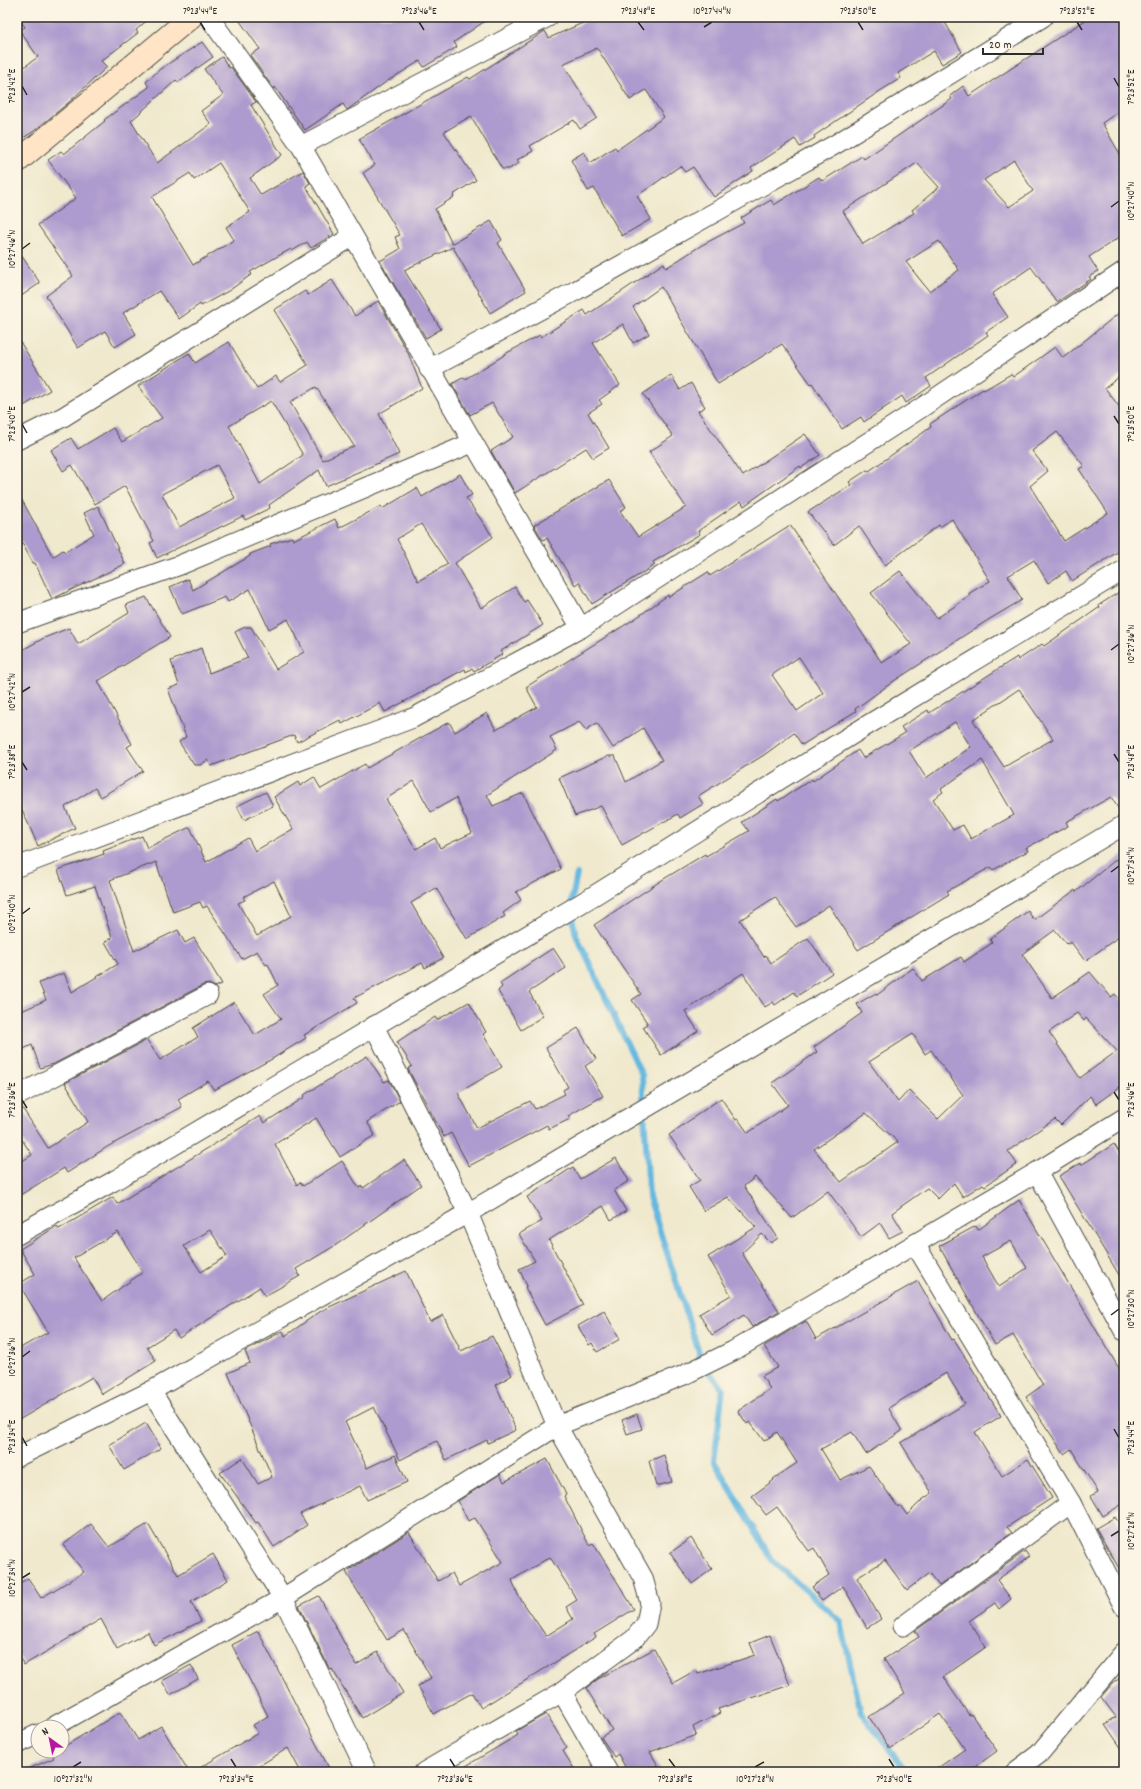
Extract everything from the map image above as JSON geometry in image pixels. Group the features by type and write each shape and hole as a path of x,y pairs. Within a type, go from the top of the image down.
{"main road":[{"path":"17,162 192,17"}],"street":[{"path":"209,17 301,146 429,369 581,628"},
{"path":"301,146 548,17"},
{"path":"429,369 577,290 836,144 1043,17"},
{"path":"17,440 63,417 353,236"},
{"path":"17,867 413,718 581,628 921,408 1124,271"},
{"path":"18,618 180,566 472,443"},
{"path":"17,1234 112,1182 590,898 866,726 1124,570"},
{"path":"17,1457 150,1391 468,1213 634,1113 1124,825"},
{"path":"17,1096 208,995"},
{"path":"374,1026 468,1213 557,1426 643,1578 650,1603 646,1624 634,1639 562,1692 424,1772"},
{"path":"67,1719 283,1598 557,1426 684,1375 733,1352 1037,1172 1124,1118"},
{"path":"1037,1172 1124,1331"},
{"path":"915,1244 1071,1503 1124,1607"},
{"path":"150,1391 283,1598 368,1772"},
{"path":"904,1626 1071,1503"},
{"path":"1015,1772 1040,1754 1124,1652"},
{"path":"562,1692 608,1772"},
{"path":"17,1744 30,1738"}],"building":[{"path":"18,17 151,17 136,30 138,33 101,61 107,67 68,103 34,131 17,142 17,72 38,57 20,31 25,27"},
{"path":"237,17 491,17 454,42 457,47 424,67 420,61 386,82 347,110 343,104 305,130 275,87 274,89 250,55 260,49"},
{"path":"596,17 942,17 962,52 942,64 934,51 898,73 901,78 814,136 815,138 800,147 795,139 751,168 753,171 714,197 693,167 685,172 680,166 637,196 651,219 622,236 594,188 588,191 571,160 584,152 590,163 615,147 617,150 664,117 646,90 630,100 597,48 563,64 597,118 580,129 574,120 530,146 533,151 517,160 519,163 509,169 502,169 471,116 444,132 476,180 435,209 452,244 491,221 502,240 498,243 526,291 490,313 453,247 404,270 441,329 426,338 380,261 400,249 395,237 400,235 363,173 375,165 359,139 468,77 470,79 545,31 549,38"},
{"path":"1090,17 1124,17 1124,108 1102,123 1124,161 1124,234 1089,257 1098,271 1089,277 1091,279 1057,302 1031,267 992,294 1008,317 986,332 988,335 926,378 931,386 906,403 902,396 864,422 861,417 842,429 812,383 811,384 782,344 718,384 661,287 633,307 649,334 633,343 623,324 593,343 620,385 599,400 602,404 588,413 609,448 593,458 586,448 515,493 491,451 513,437 492,403 470,415 452,384 464,377 465,379 503,355 540,335 541,337 584,310 587,315 664,263 666,268 702,245 744,223 741,218 771,200 774,205 819,177 822,181 862,156 864,159 952,99 950,96 963,86 969,96","holes":["1014,160 1033,191 1009,207 984,180","917,163 939,187 912,210 914,213 863,244 843,211","939,241 959,270 929,291 906,262"]},
{"path":"202,42 213,57 178,82 176,80 131,121 157,163 211,124 201,111 223,95 204,69 222,57 256,102 251,105 282,155 250,178 261,195 303,171 310,183 306,186 334,234 311,248 307,242 292,251 291,249 278,256 250,272 252,274 230,290 201,306 200,304 179,319 159,291 123,313 136,334 115,347 105,331 78,348 46,296 73,276 38,225 76,198 48,160 61,151 64,154 105,121 104,120 149,87 146,82 160,69","holes":["219,163 250,212 226,227 234,240 193,265 152,197 190,173 194,180"]},
{"path":"17,249 40,283 17,299"},
{"path":"332,280 355,316 378,301 408,353 422,388 379,414 399,454 326,486 319,470 269,505 270,508 245,520 243,516 157,558 150,543 154,541 125,486 95,504 72,465 63,471 51,450 71,438 78,449 113,428 122,442 162,418 138,386 189,353 195,363 229,342 257,389 276,376 280,382 308,365 274,310 305,291 308,295","holes":["316,387 354,446 323,460 290,402","271,401 303,455 260,484 229,426","217,465 235,498 179,527 162,494"]},
{"path":"1124,309 1124,373 1105,388 1124,413 1124,548 1072,581 1066,571 1048,583 1034,560 1008,576 1022,600 988,620 894,681 855,709 856,711 802,745 794,733 764,755 698,796 703,804 680,818 678,814 622,845 601,806 575,816 559,778 608,756 615,756 626,782 662,760 643,728 613,748 597,723 586,730 579,722 550,737 557,750 487,795 493,806 523,793 561,869 516,892 521,900 503,913 505,916 467,939 436,888 411,903 443,958 425,968 422,963 354,998 357,1003 304,1035 306,1038 272,1059 214,1090 208,1081 178,1099 182,1107 107,1147 67,1173 64,1168 17,1197 17,1164 32,1155 17,1132 17,1107 21,1106 48,1148 88,1122 65,1083 147,1040 160,1060 198,1037 193,1028 234,1002 255,1035 281,1019 264,994 278,985 268,964 266,965 257,951 242,959 207,906 203,908 200,902 173,912 156,862 110,880 134,951 178,930 185,943 194,938 222,984 215,987 209,984 203,985 54,1064 40,1068 32,1045 17,1052 17,1013 46,1000 39,983 64,973 72,992 118,964 105,942 112,938 95,886 67,895 58,870 104,854 103,851 142,836 147,848 190,827 206,862 248,838 255,851 293,829 274,797 298,782 300,786 314,777 321,789 365,764 367,768 449,722 455,732 487,713 496,730 537,707 526,687 636,618 668,595 669,597 708,572 710,576 790,525 882,663 911,644 871,593 900,571 937,618 970,596 968,594 990,581 952,519 940,527 939,525 885,565 859,526 834,545 808,512 851,485 849,482 867,470 869,471 931,427 930,424 983,389 984,390 1011,374 1013,377 1055,347 1063,358","holes":["1057,432 1084,466 1079,469 1108,513 1064,541 1030,486 1048,471 1032,451","799,657 823,693 797,711 772,675","414,781 431,812 456,798 472,833 440,848 435,838 416,849 386,799","274,881 291,916 257,936 238,903 245,900 243,897"]},
{"path":"17,337 50,390 17,410"},
{"path":"671,375 680,390 691,383 705,407 698,411 743,476 805,434 820,455 801,468 800,466 744,506 741,501 698,531 700,534 653,562 655,565 592,604 579,582 575,585 547,538 543,540 534,525 609,480 626,507 620,511 638,537 686,507 649,452 673,436 643,394"},
{"path":"460,474 472,495 466,498 493,537 455,563 481,608 515,587 524,602 527,600 543,625 501,651 503,654 474,671 472,668 466,672 465,669 385,712 380,703 342,724 340,720 297,742 294,735 211,766 208,760 200,765 194,765 179,742 186,737 168,689 179,685 171,661 201,648 209,673 248,658 235,632 245,627 251,627 276,669 304,652 288,619 269,629 250,589 228,602 225,597 182,614 170,587 188,579 193,590 250,556 250,554 271,546 270,544 292,537 293,540 335,519 339,528 381,506 382,509 417,488 422,497","holes":["421,524 448,564 418,581 397,539"]},
{"path":"17,491 53,557 63,550 65,552 94,534 84,513 98,506 125,564 52,599 35,563 33,563 17,534"},
{"path":"1124,589 1124,814 1122,814 1111,797 1066,822 1068,826 1026,848 1028,851 993,870 991,867 947,891 949,894 858,950 829,905 796,927 775,897 740,920 764,957 766,955 771,963 808,938 832,973 797,996 794,992 775,1005 773,1002 765,1007 743,973 685,1011 698,1031 661,1055 643,1027 648,1024 632,1000 641,994 594,925 662,880 705,854 706,856 749,831 742,822 777,799 778,801 812,779 813,781 858,750 863,758 905,733 901,727 928,710 929,713 1017,657 1018,660 1042,644 1044,646 1100,607 1099,605","holes":["1019,689 1053,739 1004,767 973,720","955,722 971,747 926,778 909,751","982,760 1014,815 971,839 963,825 953,830 933,799 943,792 941,789"]},
{"path":"146,597 170,637 98,681 132,744 127,747 143,771 101,797 95,788 65,807 75,828 38,846 17,798 17,653 44,638 69,628 78,644 129,613 126,605"},
{"path":"266,792 273,806 244,820 237,806"},
{"path":"1124,853 1124,933 1085,961 1071,942 1067,944 1055,930 1022,954 1052,998 1090,972 1111,997 1115,994 1124,1004 1124,1084 1096,1104 1090,1096 1061,1125 1055,1119 1008,1151 1017,1164 985,1186 983,1184 963,1197 954,1183 938,1199 927,1188 892,1213 903,1231 889,1238 880,1223 861,1237 828,1191 792,1218 755,1177 744,1186 778,1238 771,1243 762,1234 742,1253 779,1311 752,1327 744,1315 712,1335 699,1314 731,1295 708,1257 756,1227 728,1197 704,1211 689,1187 700,1180 669,1135 721,1098 736,1120 738,1119 748,1133 788,1105 772,1083 817,1052 814,1047 862,1013 857,1004 876,993 877,995 913,968 922,981 961,957 964,962 992,943 990,939 1028,911 1034,920 1075,890 1076,892","holes":["1077,1013 1084,1021 1086,1018 1117,1051 1080,1078 1049,1032","913,1034 925,1054 931,1050 963,1095 938,1119 909,1090 898,1102 869,1062","866,1113 898,1142 841,1182 814,1149"]},
{"path":"553,948 566,968 529,992 543,1016 521,1030 498,991 502,987 500,983"},
{"path":"469,1002 486,1032 483,1034 502,1067 458,1093 477,1128 530,1101 535,1109 565,1094 563,1090 568,1087 546,1048 578,1028 596,1059 585,1066 603,1096 568,1116 570,1119 549,1129 547,1125 469,1166 451,1133 444,1137 408,1069 412,1066 397,1042 435,1017 437,1020"},
{"path":"367,1056 384,1082 389,1080 400,1101 367,1122 375,1135 340,1157 316,1118 275,1144 297,1185 300,1182 303,1186 342,1161 359,1188 362,1186 363,1188 404,1160 421,1185 336,1245 296,1269 300,1276 265,1296 260,1287 179,1338 174,1330 147,1347 156,1361 102,1394 92,1377 17,1421 17,1350 48,1332 19,1284 35,1274 20,1249 57,1226 59,1229 113,1197 117,1204 260,1116 264,1123 305,1097 304,1095","holes":["210,1230 227,1256 201,1272 184,1246","118,1232 143,1272 102,1301 74,1258"]},
{"path":"1114,1144 1124,1160 1124,1283 1059,1176 1081,1163 1081,1165"},
{"path":"616,1158 629,1181 614,1190 626,1211 611,1220 603,1206 549,1240 583,1305 545,1325 525,1287 527,1286 519,1269 535,1261 519,1234 542,1221 527,1197 573,1167 580,1179"},
{"path":"1019,1200 1124,1377 1124,1503 1103,1516 1091,1496 1098,1492 1071,1449 1064,1454 1026,1397 1043,1385 1013,1335 995,1345 939,1246 976,1226 978,1230","holes":["1011,1241 1027,1268 999,1287 982,1257"]},
{"path":"406,1271 430,1322 443,1315 461,1351 492,1336 512,1375 496,1385 516,1430 488,1443 487,1440 446,1460 437,1441 400,1460 374,1407 345,1422 367,1468 395,1455 407,1482 367,1500 360,1486 300,1514 307,1525 274,1547 258,1522 256,1523 220,1473 242,1458 258,1484 272,1477 228,1373 250,1363 245,1351 283,1331 285,1336 321,1311"},
{"path":"918,1281 952,1340 954,1339 1001,1416 975,1432 1002,1476 1028,1459 1052,1498 1007,1527 1012,1533 939,1586 929,1573 907,1590 885,1560 857,1578 881,1619 867,1628 843,1586 822,1601 812,1587 829,1575 814,1548 809,1551 777,1507 766,1515 752,1496 774,1480 773,1479 797,1463 777,1432 764,1441 750,1422 747,1424 738,1411 770,1389 762,1376 778,1367 764,1346 806,1321 816,1339","holes":["946,1373 965,1404 901,1443 932,1493 922,1500 907,1515 900,1505 898,1507 869,1466 840,1480 821,1449 852,1432 866,1454 902,1431 889,1409 890,1407"]},
{"path":"604,1311 620,1339 597,1352 592,1343 589,1345 578,1326"},
{"path":"637,1414 642,1429 627,1434 622,1420"},
{"path":"146,1423 161,1448 124,1470 109,1445"},
{"path":"664,1455 672,1482 656,1486 649,1461"},
{"path":"547,1459 566,1494 564,1496 589,1545 593,1543 634,1609 594,1634 596,1637 481,1708 472,1693 434,1714 418,1686 431,1678 404,1630 387,1640 346,1572 409,1532 438,1581 452,1573 459,1586 503,1562 475,1518 468,1521 458,1501 500,1474 504,1482","holes":["550,1557 577,1600 566,1607 573,1619 546,1636 518,1595 512,1580"]},
{"path":"1115,1517 1124,1532 1124,1577 1096,1528"},
{"path":"91,1524 109,1547 148,1524 178,1575 213,1554 228,1580 191,1602 201,1621 154,1645 148,1632 117,1649 101,1619 24,1665 17,1654 17,1585 28,1578 41,1598 84,1572 63,1545"},
{"path":"691,1538 712,1569 692,1584 670,1553"},
{"path":"1025,1551 1029,1557 997,1580 1011,1599 999,1609 995,1603 969,1621 986,1647 943,1677 969,1715 971,1714 997,1751 968,1772 932,1772 965,1749 940,1714 890,1749 869,1717 905,1693 884,1659 919,1637 915,1631"},
{"path":"319,1596 356,1665 378,1652 403,1693 362,1718 332,1669 330,1670 299,1606"},
{"path":"258,1631 331,1772 301,1772 288,1748 249,1772 193,1772 258,1733 253,1725 268,1716 232,1645"},
{"path":"770,1635 790,1685 718,1709 720,1713 693,1727 696,1735 650,1752 662,1772 628,1772 618,1754 614,1757 601,1737 612,1730 586,1688 598,1679 654,1649 673,1683 696,1670 698,1674 755,1655 750,1643"},
{"path":"191,1665 198,1679 170,1695 162,1681"},
{"path":"1124,1675 1124,1752 1105,1724 1116,1717 1101,1697 1112,1684"},
{"path":"120,1712 138,1740 161,1726 189,1772 21,1772 52,1759 70,1759 70,1743"},
{"path":"546,1714 567,1748 563,1751 576,1772 456,1772 518,1735 516,1731"}],"waterway":[{"path":"577,874 570,909 576,935 642,1075 649,1197 703,1365 723,1388 714,1461 772,1560 841,1622 861,1713 907,1772"}]}
